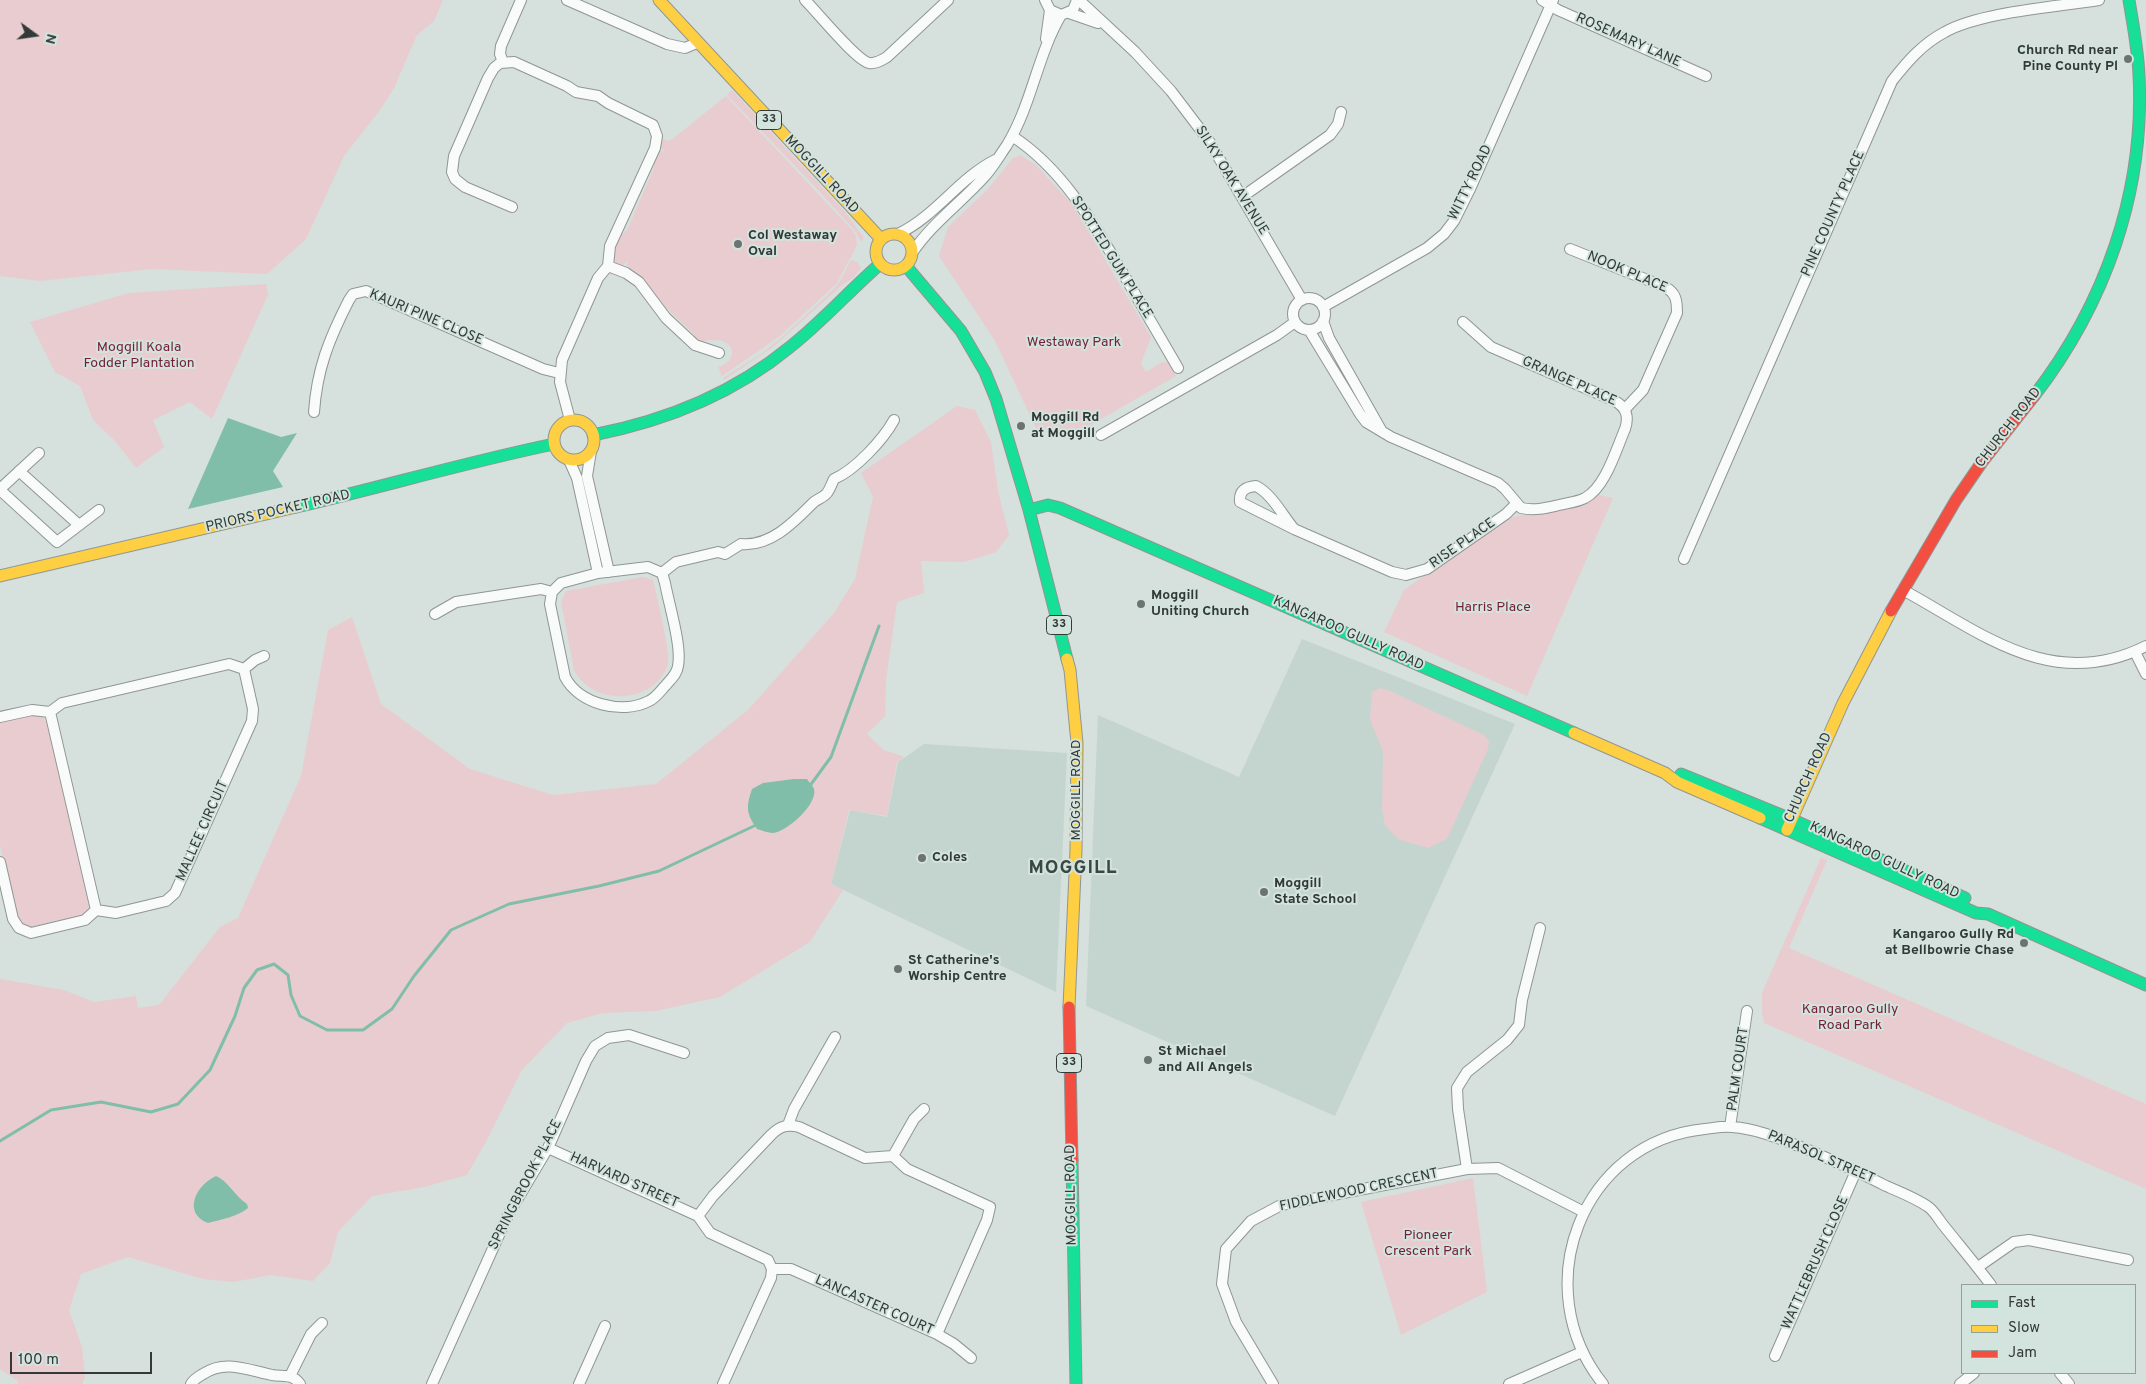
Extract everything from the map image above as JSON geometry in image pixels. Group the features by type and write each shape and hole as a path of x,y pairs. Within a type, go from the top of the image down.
{"main road":[{"name":"MOGGILL ROAD","path":"659,0 881,239"},
{"name":"CHURCH ROAD","path":"1789,824 1850,686 1903,590 1966,486 2067,350 2101,286 2126,207 2137,143 2139,76 2129,0"},
{"path":"889,234 898,234 908,241 912,253 906,266 895,270 884,268 880,264 875,254 881,239 889,234"},
{"path":"593,435 660,420 688,410 738,384 778,357 880,264"},
{"name":"MOGGILL ROAD","path":"906,266 961,331 985,372 1006,429 1070,670 1077,728 1076,850 1068,999 1076,1384"},
{"path":"570,420 584,423 590,428 593,435 591,451 579,460 569,460 558,453 554,444 557,429 562,423 570,420"},
{"name":"PRIORS POCKET ROAD","path":"0,576 391,486 510,453 554,444"},
{"name":"KANGAROO GULLY ROAD","path":"1029,510 1048,505 1060,508 1665,773 1680,774 1789,824 1979,905 1988,914 2146,985"}],"street":[{"path":"502,62 501,46 521,0"},
{"path":"567,0 668,44 685,48 697,43"},
{"path":"805,0 854,53 869,63 879,62 887,56 948,0"},
{"name":"SILKY OAK AVENUE","path":"1065,14 1075,6 1078,0 1135,52 1171,91 1209,141 1302,300"},
{"name":"PINE COUNTY PLACE","path":"1684,559 1892,81 1915,52 1945,31 1983,18 2099,0"},
{"name":"ROSEMARY LANE","path":"1549,1 1558,10 1706,76"},
{"name":"WITTY ROAD","path":"1323,307 1426,248 1444,234 1454,221 1470,189 1549,1"},
{"path":"1045,47 1046,3"},
{"name":"SILKY OAK AVENUE","path":"1046,3 1065,14 1083,16 1107,28"},
{"path":"912,253 930,228 986,175 1012,136 1025,110 1045,47 1065,14"},
{"path":"512,207 465,188 455,180 452,172 454,156 488,78 494,68 502,62 514,62 581,94 598,96 608,103 648,122 656,129 655,148 610,246 608,266 598,278 562,360 559,373 570,420"},
{"path":"1242,197 1330,135 1338,124 1341,112"},
{"name":"SPOTTED GUM PLACE","path":"1012,136 1032,149 1059,176 1087,214 1178,368"},
{"path":"898,234 924,219 982,167 996,159"},
{"name":"NOOK PLACE","path":"1570,248 1674,292 1677,312 1643,390 1624,409"},
{"path":"608,266 626,273 639,282 666,318 695,345 719,353"},
{"name":"KAURI PINE CLOSE","path":"314,412 316,386 328,346 348,300 354,294 366,291 543,369 559,373"},
{"path":"1323,321 1318,327 1309,330 1301,328 1295,322 1293,312 1298,303 1311,298 1323,307 1325,330 1381,431"},
{"path":"1101,435 1277,335 1295,322"},
{"name":"GRANGE PLACE","path":"1463,322 1490,346 1615,401 1624,409 1627,422 1625,429 1600,486 1593,494 1583,500 1532,510 1521,508 1516,504"},
{"path":"1309,330 1366,422 1381,431 1498,483 1506,489 1516,504"},
{"path":"662,573 676,562 718,552 725,554 741,544 750,545 775,536 793,523 817,500 826,495 834,479 843,475 885,435 894,420"},
{"path":"591,451 587,476 609,572"},
{"path":"39,453 0,490 57,542 99,510"},
{"path":"569,460 577,478 598,574"},
{"path":"20,471 79,525"},
{"name":"RISE PLACE","path":"1294,529 1262,489 1256,486 1242,490 1240,502 1294,529 1392,572 1406,575 1427,569 1506,514 1516,504"},
{"path":"648,567 662,573 678,652 678,667 674,676 651,700 641,704 615,708 605,706 575,690 565,677 550,604 552,592 561,583 609,572 648,567"},
{"path":"435,614 456,602 541,589 552,592"},
{"path":"1903,590 1999,644 2036,659 2060,663 2089,663 2121,657 2146,646"},
{"path":"2136,652 2146,674"},
{"path":"0,716 32,710 50,712 62,703 229,664 244,669 255,660 264,656"},
{"name":"MALLEE CIRCUIT","path":"96,910 116,913 166,901 175,893 252,721 253,709 244,669"},
{"path":"0,862 13,919 19,928 31,933 85,920 96,910 50,712"},
{"path":"1467,1168 1458,1109 1457,1088 1467,1072 1507,1040 1520,1025 1522,1000 1540,928"},
{"name":"PALM COURT","path":"1730,1127 1747,1011"},
{"name":"SPRINGBROOK PLACE","path":"432,1384 508,1215 548,1148 586,1061 595,1046 608,1038 629,1035 684,1053"},
{"path":"788,1125 794,1109 835,1037"},
{"path":"893,1156 914,1119 924,1108"},
{"path":"723,1384 771,1278 772,1269 768,1260 710,1233 698,1216 713,1196 772,1135 779,1128 788,1125 799,1126 865,1158 893,1156 907,1169 990,1207 987,1220 937,1334"},
{"name":"PARASOL STREET","path":"1603,1384 1582,1352 1570,1317 1566,1292 1569,1258 1575,1235 1584,1212 1597,1190 1614,1170 1635,1154 1672,1135 1688,1131 1730,1127 1755,1130 1779,1138 1856,1171 1928,1207 1990,1284"},
{"name":"HARVARD STREET","path":"548,1148 698,1216"},
{"name":"FIDDLEWOOD CRESCENT","path":"1272,1384 1236,1322 1222,1284 1226,1249 1251,1222 1281,1205 1467,1168 1498,1168 1584,1212"},
{"name":"WATTLEBRUSH CLOSE","path":"1775,1356 1856,1171"},
{"path":"1978,1267 2014,1242 2029,1240 2128,1260"},
{"name":"LANCASTER COURT","path":"772,1269 792,1269 937,1334 954,1344 971,1358"},
{"path":"290,1376 311,1334 322,1323"},
{"path":"579,1384 605,1326"},
{"path":"1509,1384 1582,1352"},
{"path":"191,1384 206,1372 226,1366 244,1367 273,1375 290,1376 300,1384"},
{"path":"1960,1384 1973,1374"},
{"path":"2061,1374 2069,1384"}],"shaded area":[{"path":"228,418 281,437 297,433 273,471 283,487 188,509"},
{"name":"Moggill State School","path":"1302,639 1515,724 1335,1116 1086,1006 1098,715 1239,777"},
{"path":"924,744 1067,753 1056,992 831,884 850,810 887,817 898,762"},
{"path":"807,779 814,789 814,795 806,809 793,823 779,831 771,833 757,829 748,810 752,789 763,783"},
{"path":"216,1176 224,1181 247,1204 248,1208 235,1215 208,1223 195,1213 195,1199 203,1186"}],"green space":[{"path":"0,0 443,0 434,21 417,35 394,88 380,110 344,156 306,239 267,274 152,269 40,281 0,276"},
{"path":"732,90 846,213 864,238 861,242 856,232 818,190 727,95"},
{"path":"726,96 853,231 856,236 857,245 837,283 780,336 722,376 718,367 723,366 730,360 732,352 729,345 721,341 697,340 692,332 665,307 643,278 626,269 628,260 622,267 613,260 617,243 627,230 654,168 654,161 658,151 665,151 660,147 662,139 670,141"},
{"name":"Westaway Park","path":"1020,155 1036,165 1072,204 1151,337 1141,363 1146,372 1162,362 1168,362 1176,376 1082,430 1036,428 995,341 939,256 948,227 987,190 1013,158"},
{"path":"851,260 857,262 861,268 853,278 842,285 773,347 724,380 723,378 761,354 781,338 832,291 840,281"},
{"name":"Moggill Koala Fodder Plantation","path":"266,284 268,295 212,419 190,402 153,420 164,447 136,468 115,441 93,420 80,386 55,372 30,322 129,293"},
{"path":"957,406 975,410 991,442 998,491 1009,535 996,552 964,562 921,561 924,593 897,602 886,680 885,716 867,734 884,750 904,757 897,762 887,816 849,810 831,884 843,890 810,942 720,997 655,1011 603,1013 567,1023 522,1070 467,1175 424,1187 372,1196 338,1232 330,1263 313,1281 271,1275 233,1282 203,1279 128,1257 81,1274 69,1310 82,1347 85,1377 82,1384 18,1384 18,1381 0,1369 0,979 64,990 94,1002 136,996 138,1008 159,1005 220,927 238,918 301,776 328,630 352,617 381,704 470,769 553,795 656,784 748,710 834,613 855,579 873,497 861,473"},
{"name":"Harris Place","path":"1599,495 1613,498 1527,696 1384,632 1404,590 1453,555 1513,517 1589,502"},
{"path":"643,577 653,580 665,636 668,663 661,677 651,687 638,693 624,696 609,695 595,690 583,682 574,670 561,602 566,591"},
{"path":"1380,688 1484,735 1489,741 1488,749 1447,839 1428,848 1398,839 1385,825 1382,809 1383,751 1370,720 1372,692"},
{"path":"27,714 40,715 49,725 90,905 88,911 82,916 34,927 22,923 15,912 0,845 0,720"},
{"name":"Kangaroo Gully Road Park","path":"1821,858 1827,860 1789,948 2146,1104 2146,1189 1764,1023 1762,993"},
{"name":"Pioneer Crescent Park","path":"1473,1178 1487,1292 1401,1335 1361,1202"}],"waterway":[{"path":"809,787 831,757 879,626"},
{"path":"0,1141 51,1110 101,1102 151,1112 178,1104 210,1070 235,1016 244,988 257,970 274,964 288,975 291,995 300,1016 327,1030 363,1030 392,1009 414,976 451,930 509,904 599,886 659,871 756,825"}],"traffic: fast":[{"path":"2034,396 2059,361 2100,285 2115,245 2127,204 2135,162 2139,119 2139,75 2129,0"},
{"path":"593,435 646,422 672,413 722,392 745,379 768,364 802,337 880,264"},
{"path":"906,266 961,331 985,372 996,399 1029,510 1067,659"},
{"path":"296,507 554,444"},
{"path":"1029,510 1048,505 1060,508 1574,733"},
{"path":"1681,774 1791,819 1965,898"},
{"path":"1760,818 1976,913 1988,914 2146,985"},
{"path":"1072,1160 1076,1384"}],"traffic: slow":[{"path":"659,0 881,239"},
{"path":"894,234 901,235 907,239 911,245 912,252 911,259 907,265 901,269 894,270 887,269 881,265 877,259 876,252 877,245 881,239 887,235 894,234"},
{"path":"570,420 578,420 585,423 591,429 594,440 591,451 585,457 578,460 570,460 563,457 557,451 554,444 554,436 557,429 563,423 570,420"},
{"path":"0,576 296,507"},
{"path":"1787,830 1843,703 1891,611"},
{"path":"1067,659 1070,670 1077,743 1076,850 1069,1007"},
{"path":"1574,733 1665,773 1677,782 1760,818"}],"traffic: jam":[{"path":"1891,611 1956,500 1982,462 2034,396"},
{"path":"1069,1007 1072,1160"}],"place":[{"name":"Church Rd near Pine County Pl","path":"2128,59"},
{"name":"Col Westaway Oval","path":"738,244"},
{"name":"Moggill Rd at Moggill","path":"1021,426"},
{"name":"Moggill Uniting Church","path":"1141,604"},
{"name":"Coles","path":"922,858"},
{"name":"Moggill State School","path":"1264,892"},
{"name":"Kangaroo Gully Rd at Bellbowrie Chase","path":"2024,943"},
{"name":"St Catherine's Worship Centre","path":"898,969"},
{"name":"St Michael and All Angels","path":"1148,1060"}],"district":[{"name":"MOGGILL","path":"1073,869"}]}
